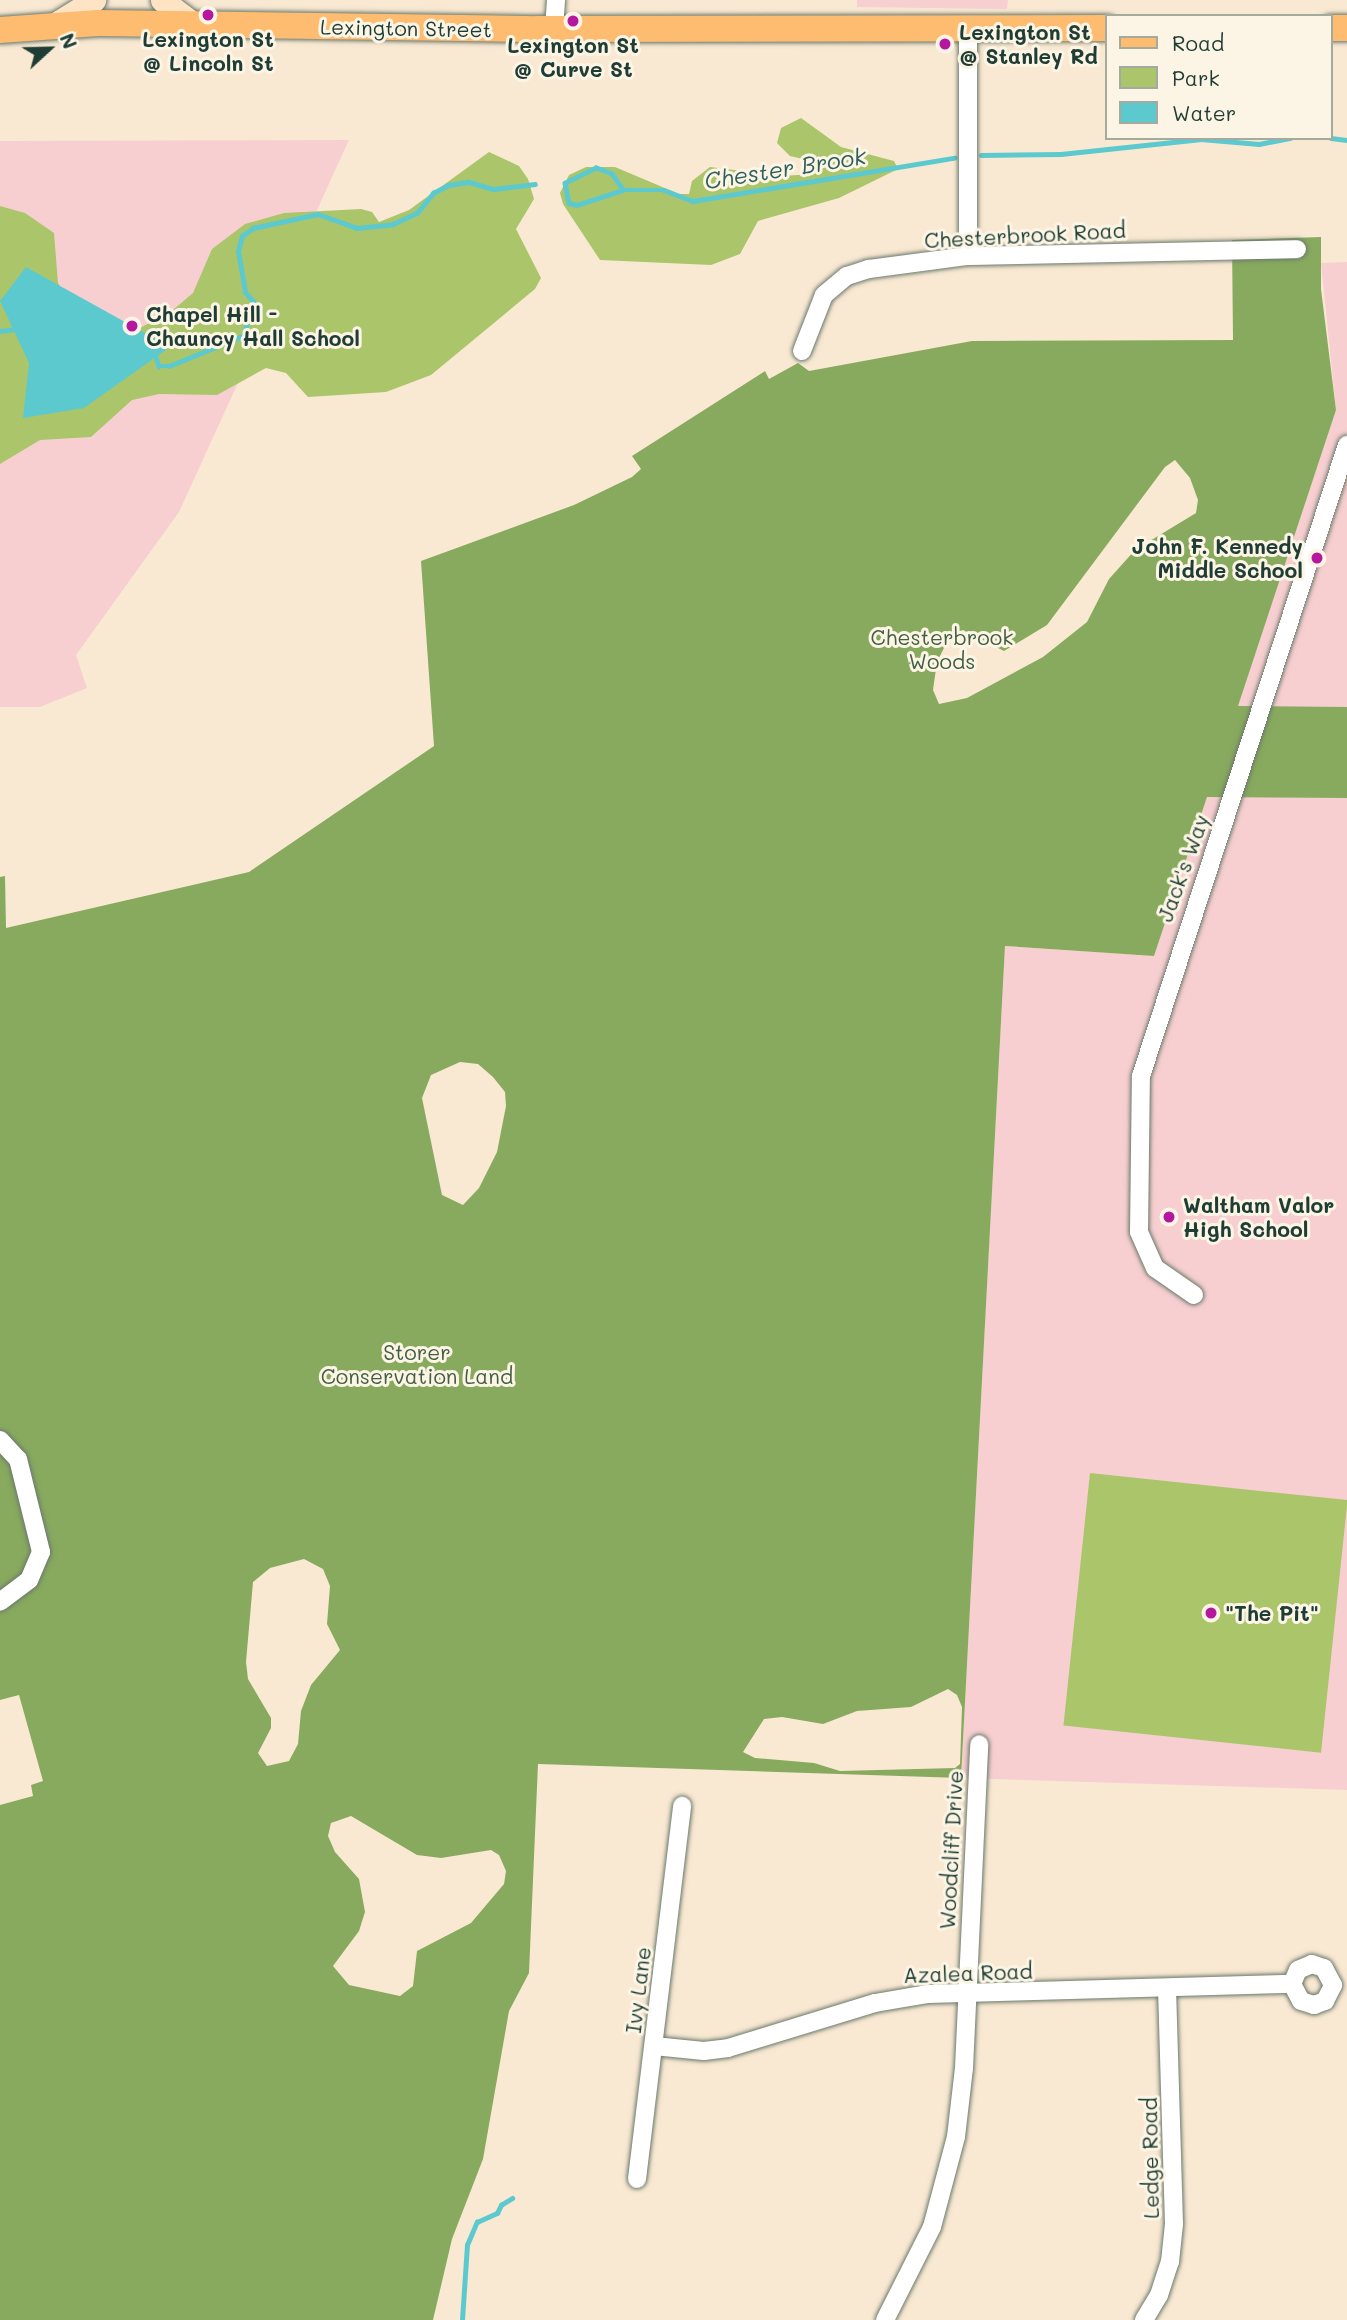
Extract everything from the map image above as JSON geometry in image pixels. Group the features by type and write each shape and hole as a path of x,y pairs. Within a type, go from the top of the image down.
{"main road":[{"name":"Lexington Street","path":"0,30 55,24 554,29 1106,28"}],"street":[{"path":"55,24 94,0"},
{"path":"162,0 195,25"},
{"path":"554,29 556,0"},
{"path":"968,29 968,256"},
{"name":"Chesterbrook Road","path":"802,351 824,295 847,276 968,256 1297,249"},
{"name":"Jack's Way","path":"1195,1295 1155,1268 1139,1232 1140,1076 1347,446"},
{"path":"0,1440 18,1459 41,1552 29,1580 0,1602"},
{"name":"Woodcliff Drive","path":"885,2320 920,2256 950,2168 963,2087 979,1744"},
{"name":"Ivy Lane","path":"637,2179 682,1806"},
{"name":"Azalea Road","path":"654,2046 704,2051 728,2048 875,2003 967,1993 1293,1984"},
{"name":"Ledge Road","path":"1144,2320 1159,2295 1170,2262 1174,2224 1167,1989"}],"shaded area":[{"path":"857,0 1008,0 1007,9 857,7"},
{"name":"Chapel Hill - Chauncy Hall School","path":"349,140 179,512 76,655 87,688 40,707 0,707 0,141"},
{"name":"John F. Kennedy Middle School","path":"1347,262 1347,707 1237,707 1336,410 1321,263"},
{"name":"Waltham Valor High School","path":"1207,796 1347,798 1347,1790 961,1778 1005,946 1154,956"}],"green space":[{"path":"801,118 841,147 894,161 898,169 839,198 758,221 740,254 711,265 600,260 563,204 560,193 569,175 586,167 615,167 679,194 689,194 692,181 710,167 781,176 814,174 818,170 816,162 790,156 777,143 781,128"},
{"path":"489,152 519,166 528,179 534,199 516,229 541,278 535,289 431,375 386,392 308,397 286,373 266,368 217,395 159,394 132,400 91,437 40,440 0,464 0,206 25,213 54,233 58,283 66,298 135,330 167,315 193,293 212,249 245,224 284,213 361,209 372,212 379,222 409,210"},
{"name":"Storer Conservation Land","path":"1321,237 1321,289 1336,410 1238,706 1347,707 1347,798 1207,797 1154,956 1005,946 961,1778 538,1764 529,1973 509,2011 483,2159 452,2239 433,2320 0,2320 0,1805 33,1796 31,1785 43,1781 19,1695 0,1700 0,877 5,876 6,928 249,872 434,746 421,561 574,505 632,477 641,469 632,456 765,371 769,379 798,363 809,371 972,341 1233,340 1232,240","holes":["1175,460 1190,478 1198,500 1196,513 1135,550 1109,579 1087,622 1043,657 967,698 939,704 933,690 937,662 951,634 963,630 1004,651 1047,625 1165,467","460,1062 478,1064 505,1092 506,1106 497,1152 479,1188 463,1205 442,1195 422,1098 431,1075","304,1559 323,1569 330,1586 327,1624 340,1650 311,1685 301,1711 298,1744 289,1761 267,1766 258,1753 271,1728 271,1718 248,1679 246,1662 253,1582 270,1568","948,1689 957,1695 962,1707 960,1764 955,1768 840,1771 814,1763 755,1758 743,1752 764,1719 782,1717 823,1724 857,1711 911,1707","351,1816 417,1855 441,1858 491,1850 499,1855 506,1871 504,1884 471,1923 417,1951 413,1986 400,1996 349,1985 333,1966 359,1931 365,1912 359,1879 335,1852 328,1836 331,1823"]},
{"name":"\"The Pit\"","path":"1090,1473 1347,1500 1321,1753 1063,1726"}],"water":[{"path":"26,267 170,347 84,408 23,418 29,363 0,301"}],"waterway":[{"name":"Chester Brook","path":"1333,138 1347,140"},
{"name":"Chester Brook","path":"981,155 1061,154 1192,140"},
{"name":"Chester Brook","path":"1213,140 1259,144 1280,140"},
{"name":"Chester Brook","path":"623,190 612,174 596,168 565,183 569,203 577,205 623,190 664,190 693,201 954,158"},
{"name":"Chester Brook","path":"154,351 159,366 169,366 243,336 248,321 259,317 260,310 245,292 238,251 242,236 253,228 318,214 357,228 393,224 417,213 433,193 449,185 469,182 494,189 535,184"},
{"name":"Chester Brook","path":"0,331 17,329"},
{"path":"462,2320 467,2245 477,2222 497,2213 501,2205 512,2198"}],"place":[{"name":"Lexington St @ Lincoln St","path":"208,15"},
{"name":"Lexington St @ Curve St","path":"573,21"},
{"name":"Lexington St @ Stanley Rd","path":"945,44"},
{"name":"Chapel Hill - Chauncy Hall School","path":"132,326"},
{"name":"John F. Kennedy Middle School","path":"1317,558"},
{"name":"Waltham Valor High School","path":"1169,1217"},
{"name":"\"The Pit\"","path":"1211,1613"}],"park label":[{"name":"Chesterbrook Woods","path":"942,649"}]}
